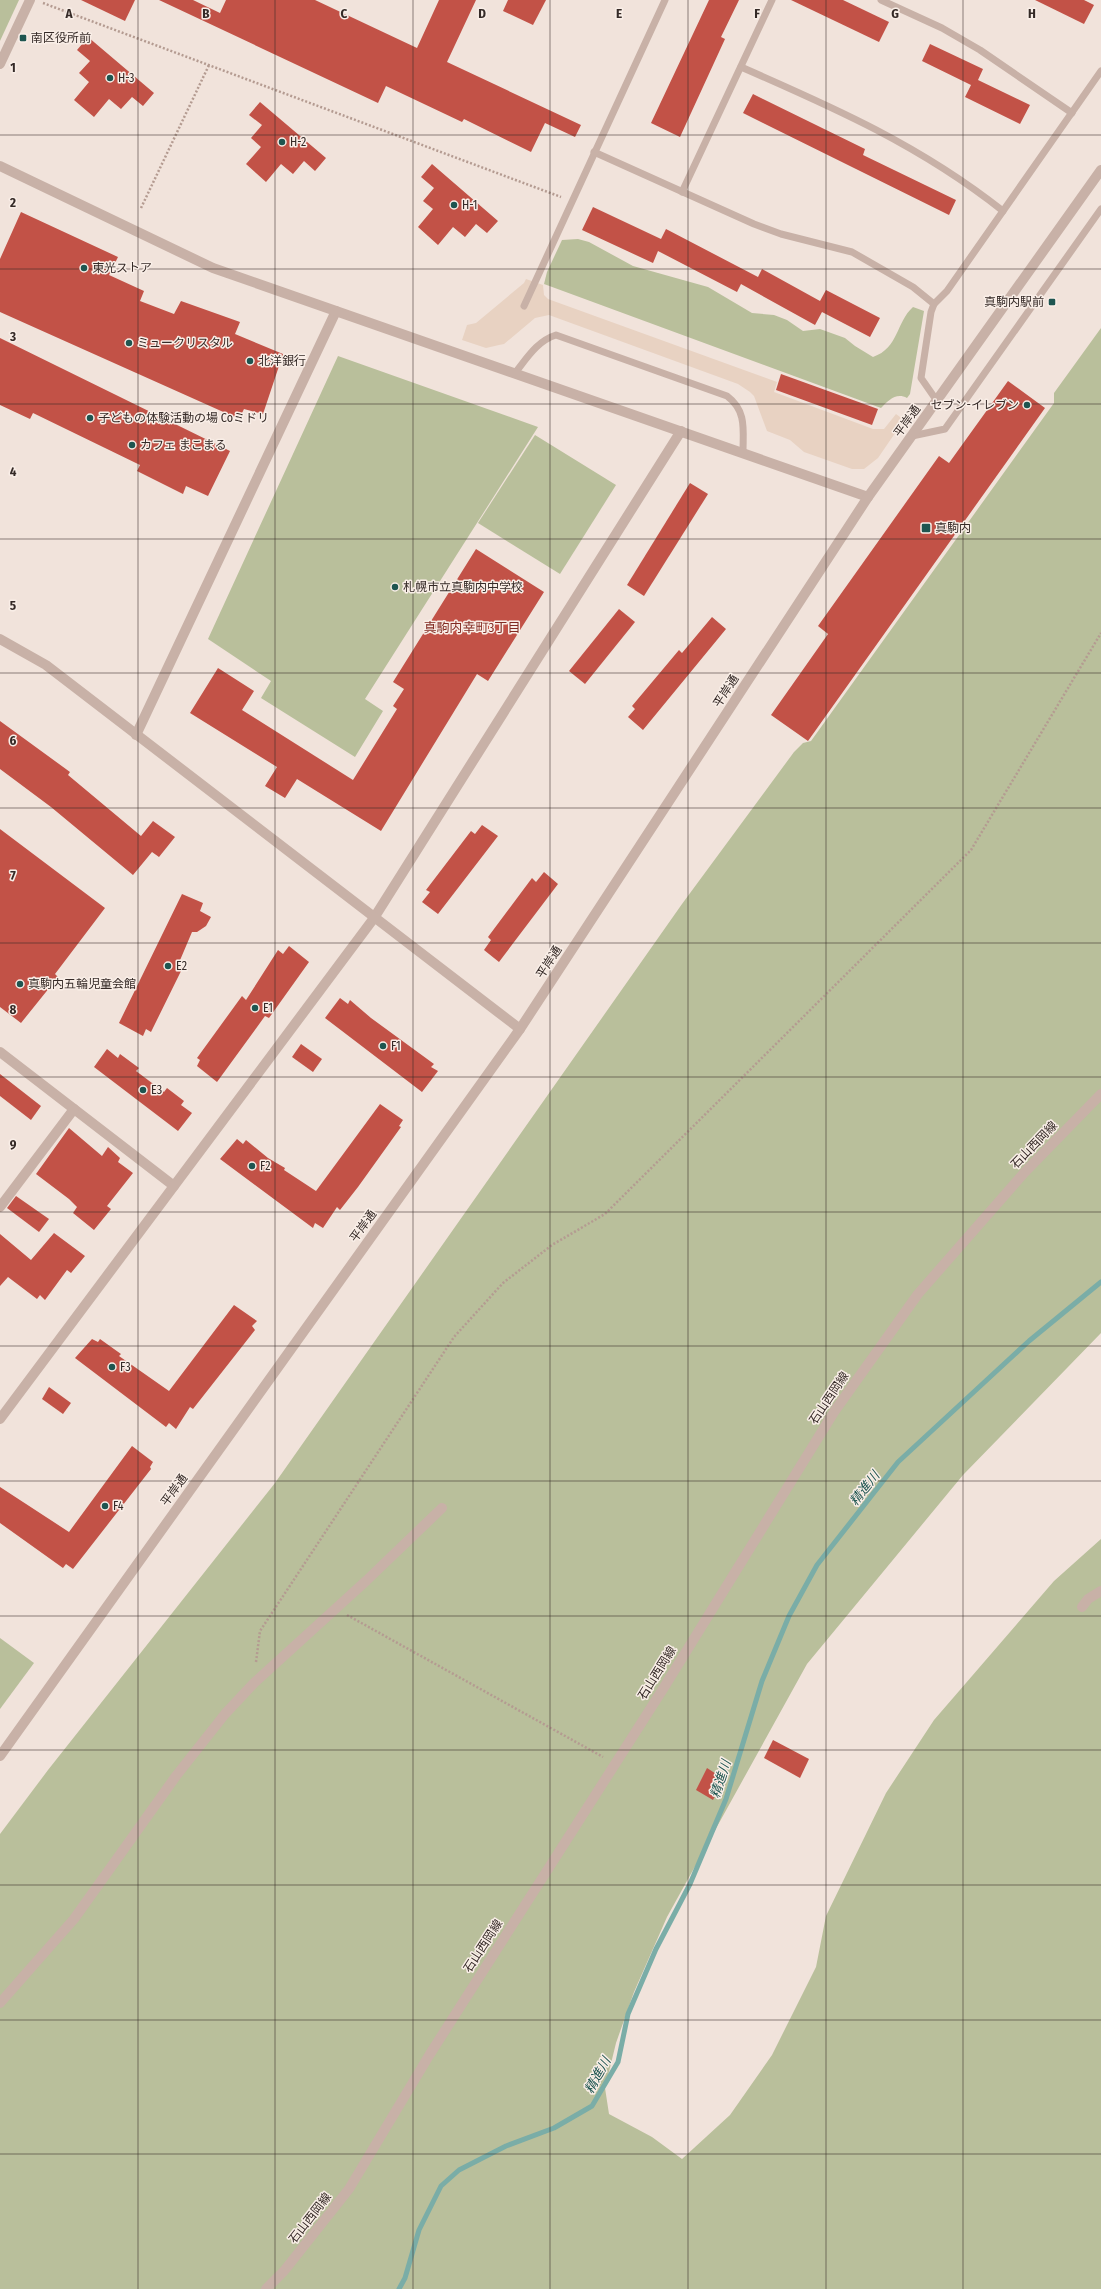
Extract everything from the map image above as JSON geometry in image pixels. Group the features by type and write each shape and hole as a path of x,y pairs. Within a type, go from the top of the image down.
{"street":[{"path":"0,64 30,0"},
{"path":"0,166 213,268 515,372 868,497"},
{"name":"平岸通","path":"0,1756 520,1029 868,497 1101,170"},
{"path":"136,735 336,311"},
{"path":"0,1419 374,918 681,431"},
{"path":"0,638 46,665 520,1029"},
{"path":"0,1052 174,1186"},
{"name":"石山西岡線","path":"266,2289 284,2271 349,2189 430,2054 663,1689 834,1412 918,1294 1024,1173 1101,1094"},
{"path":"1,1204 74,1109"},
{"path":"0,2003 74,1919 176,1776 226,1714 254,1683 442,1508"},
{"path":"1082,1607 1088,1599 1101,1591"}],"lane":[{"path":"524,306 665,0"},
{"path":"682,192 742,67 772,0"},
{"path":"881,0 942,28 980,50 1072,113"},
{"path":"742,67 851,115 909,146 1003,211"},
{"path":"937,401 921,378 934,304 947,291 1101,72"},
{"path":"594,152 730,214 781,234 852,252 913,287 934,304"},
{"path":"912,436 945,429 1101,209"},
{"path":"515,372 537,345 547,338 556,335 727,396 737,403 742,416 743,452"}],"path":[{"path":"43,3 572,200"},
{"path":"142,208 209,65"},
{"path":"254,1683 260,1631 454,1337 503,1283 552,1245 605,1214 971,850 1101,633"},
{"path":"336,1608 609,1760"}],"green space":[{"path":"0,0 19,0 0,41"},
{"path":"578,239 589,242 633,266 708,287 752,313 774,315 787,320 803,331 820,329 845,338 873,357 888,348 907,313 913,307 924,311 910,394 907,398 899,396 892,398 881,408 544,284 547,272 562,240"},
{"path":"1101,328 1101,1333 963,1475 807,1664 667,1917 634,1992 616,2043 605,2088 609,2114 652,2137 682,2159 730,2115 772,2055 816,1967 826,1916 886,1793 934,1720 1054,1581 1101,1539 1101,2289 0,2289 0,1834 48,1770 275,1483 682,904 794,752 803,743 811,741 1054,403 1054,393"},
{"path":"338,356 538,427 365,699 383,711 355,757 261,698 271,681 208,639"},
{"path":"535,435 616,485 560,574 478,523"},
{"path":"0,1638 34,1663 0,1709"}],"shaded area":[{"path":"526,279 543,285 544,295 548,299 777,382 774,392 873,429 884,429 896,414 904,420 878,458 864,469 852,469 804,452 790,440 767,431 754,396 738,384 549,315 535,318 504,344 486,348 462,340 467,325 476,323 524,283"}],"building":[{"path":"81,0 135,0 125,21"},
{"path":"159,0 193,0 220,13 226,0 315,0 417,48 439,0 476,0 447,62 581,125 575,137 545,123 531,152 464,119 462,122 386,86 378,103"},
{"path":"508,0 546,0 533,25 503,11"},
{"path":"709,0 739,0 721,37 725,39 680,137 651,123"},
{"path":"791,0 843,0 889,22 879,42"},
{"path":"1035,0 1084,0 1094,5 1084,24"},
{"name":"H-3","path":"88,37 154,93 143,106 132,97 121,109 109,99 94,117 74,100 89,82 79,73 90,61 77,50"},
{"path":"930,44 983,69 978,80 1030,105 1020,124 965,97 971,85 922,61"},
{"path":"753,94 865,149 863,155 956,200 949,215 743,113"},
{"name":"H-2","path":"260,102 326,158 315,171 304,161 293,174 281,164 266,182 246,164 261,147 251,138 262,125 249,115"},
{"name":"H-1","path":"432,164 498,221 487,233 476,224 465,237 453,227 438,245 418,227 433,209 423,201 434,188 421,177"},
{"path":"593,207 661,239 666,229 758,277 762,269 820,301 826,290 880,318 870,337 822,312 815,325 741,284 737,292 658,251 653,263 582,230"},
{"path":"21,212 118,257 109,275 144,291 140,301 174,314 181,301 240,322 235,334 283,354 263,414 244,409 239,419 0,312 0,259"},
{"path":"0,338 230,451 208,496 186,486 183,494 137,471 140,465 33,413 30,419 0,405"},
{"path":"781,374 878,409 872,425 776,390"},
{"path":"1008,381 1045,408 808,741 771,715 828,634 818,626 939,456 949,463"},
{"path":"690,483 708,494 644,596 627,585"},
{"path":"476,549 544,592 488,681 477,674 381,831 297,779 285,798 265,786 277,767 190,713 218,668 254,691 242,710 353,780 397,709 393,706 404,689 393,682"},
{"path":"619,609 635,622 585,684 569,671"},
{"path":"712,617 726,629 643,730 628,717 635,709 632,706 679,650 682,653"},
{"path":"0,721 70,772 68,775 141,836 153,821 175,837 159,857 152,852 133,875 51,807 0,769"},
{"path":"482,825 498,836 438,914 422,902 430,892 426,890 471,831 475,834"},
{"path":"0,829 105,908 55,974 58,977 21,1023 0,1007"},
{"path":"544,872 558,884 499,962 484,950 491,940 488,937 532,878 536,882"},
{"name":"E2","path":"182,894 203,903 200,911 211,917 206,926 197,932 192,932 178,965 183,967 151,1032 146,1029 143,1036 119,1023"},
{"name":"E1","path":"289,946 309,962 269,1018 265,1016 217,1082 197,1066 200,1060 197,1058 242,996 246,1000 278,950 283,954"},
{"name":"F1","path":"340,998 348,1004 350,1000 371,1018 434,1064 431,1067 438,1071 422,1092 325,1018"},
{"path":"301,1044 322,1059 313,1072 292,1057"},
{"name":"E3","path":"107,1049 118,1058 120,1054 139,1068 136,1071 164,1092 167,1088 184,1101 181,1105 192,1113 178,1131 94,1067"},
{"path":"0,1074 41,1106 31,1120 0,1096"},
{"name":"F2","path":"380,1104 403,1120 399,1126 401,1127 358,1187 340,1210 337,1207 323,1228 315,1223 313,1228 220,1159 237,1139 243,1144 246,1140 268,1158 285,1168 284,1170 316,1191"},
{"path":"69,1128 102,1156 108,1147 120,1158 118,1162 133,1173 107,1206 111,1209 94,1230 73,1213 77,1207 69,1199 36,1174"},
{"path":"16,1196 49,1219 39,1232 7,1208"},
{"path":"54,1233 85,1256 71,1273 67,1270 45,1300 40,1295 37,1299 8,1277 0,1286 0,1234 31,1260"},
{"name":"F3","path":"234,1305 257,1321 252,1326 255,1330 193,1409 190,1407 176,1429 169,1423 166,1427 75,1358 92,1339 98,1342 100,1339 121,1354 119,1356 169,1391"},
{"path":"49,1387 71,1403 63,1414 42,1399"},
{"name":"F4","path":"132,1446 153,1462 150,1467 151,1469 73,1569 66,1564 63,1568 0,1523 0,1487 69,1532"},
{"path":"773,1740 809,1759 800,1778 764,1758"},
{"path":"707,1768 724,1779 713,1800 696,1790"}],"waterway":[{"name":"精進川","path":"399,2289 405,2278 419,2230 441,2186 459,2170 506,2146 554,2128 592,2106 618,2062 628,2014 656,1949 690,1884 726,1799 762,1681 789,1616 817,1565 898,1462 1029,1341 1101,1282"}],"place":[{"name":"南区役所前","path":"23,38"},
{"name":"H-3","path":"110,78"},
{"name":"H-2","path":"282,142"},
{"name":"H-1","path":"454,205"},
{"name":"東光ストア","path":"84,268"},
{"name":"真駒内駅前","path":"1052,302"},
{"name":"ミュークリスタル","path":"129,343"},
{"name":"北洋銀行","path":"250,361"},
{"name":"セブン-イレブン","path":"1027,405"},
{"name":"子どもの体験活動の場 Coミドリ","path":"90,418"},
{"name":"カフェ まこまる","path":"132,445"},
{"name":"真駒内","path":"926,528"},
{"name":"札幌市立真駒内中学校","path":"395,587"},
{"name":"E2","path":"168,966"},
{"name":"真駒内五輪児童会館","path":"20,984"},
{"name":"E1","path":"255,1008"},
{"name":"F1","path":"383,1046"},
{"name":"E3","path":"143,1090"},
{"name":"F2","path":"252,1166"},
{"name":"F3","path":"112,1367"},
{"name":"F4","path":"105,1506"}],"district":[{"name":"真駒内幸町3丁目","path":"472,627"}]}
